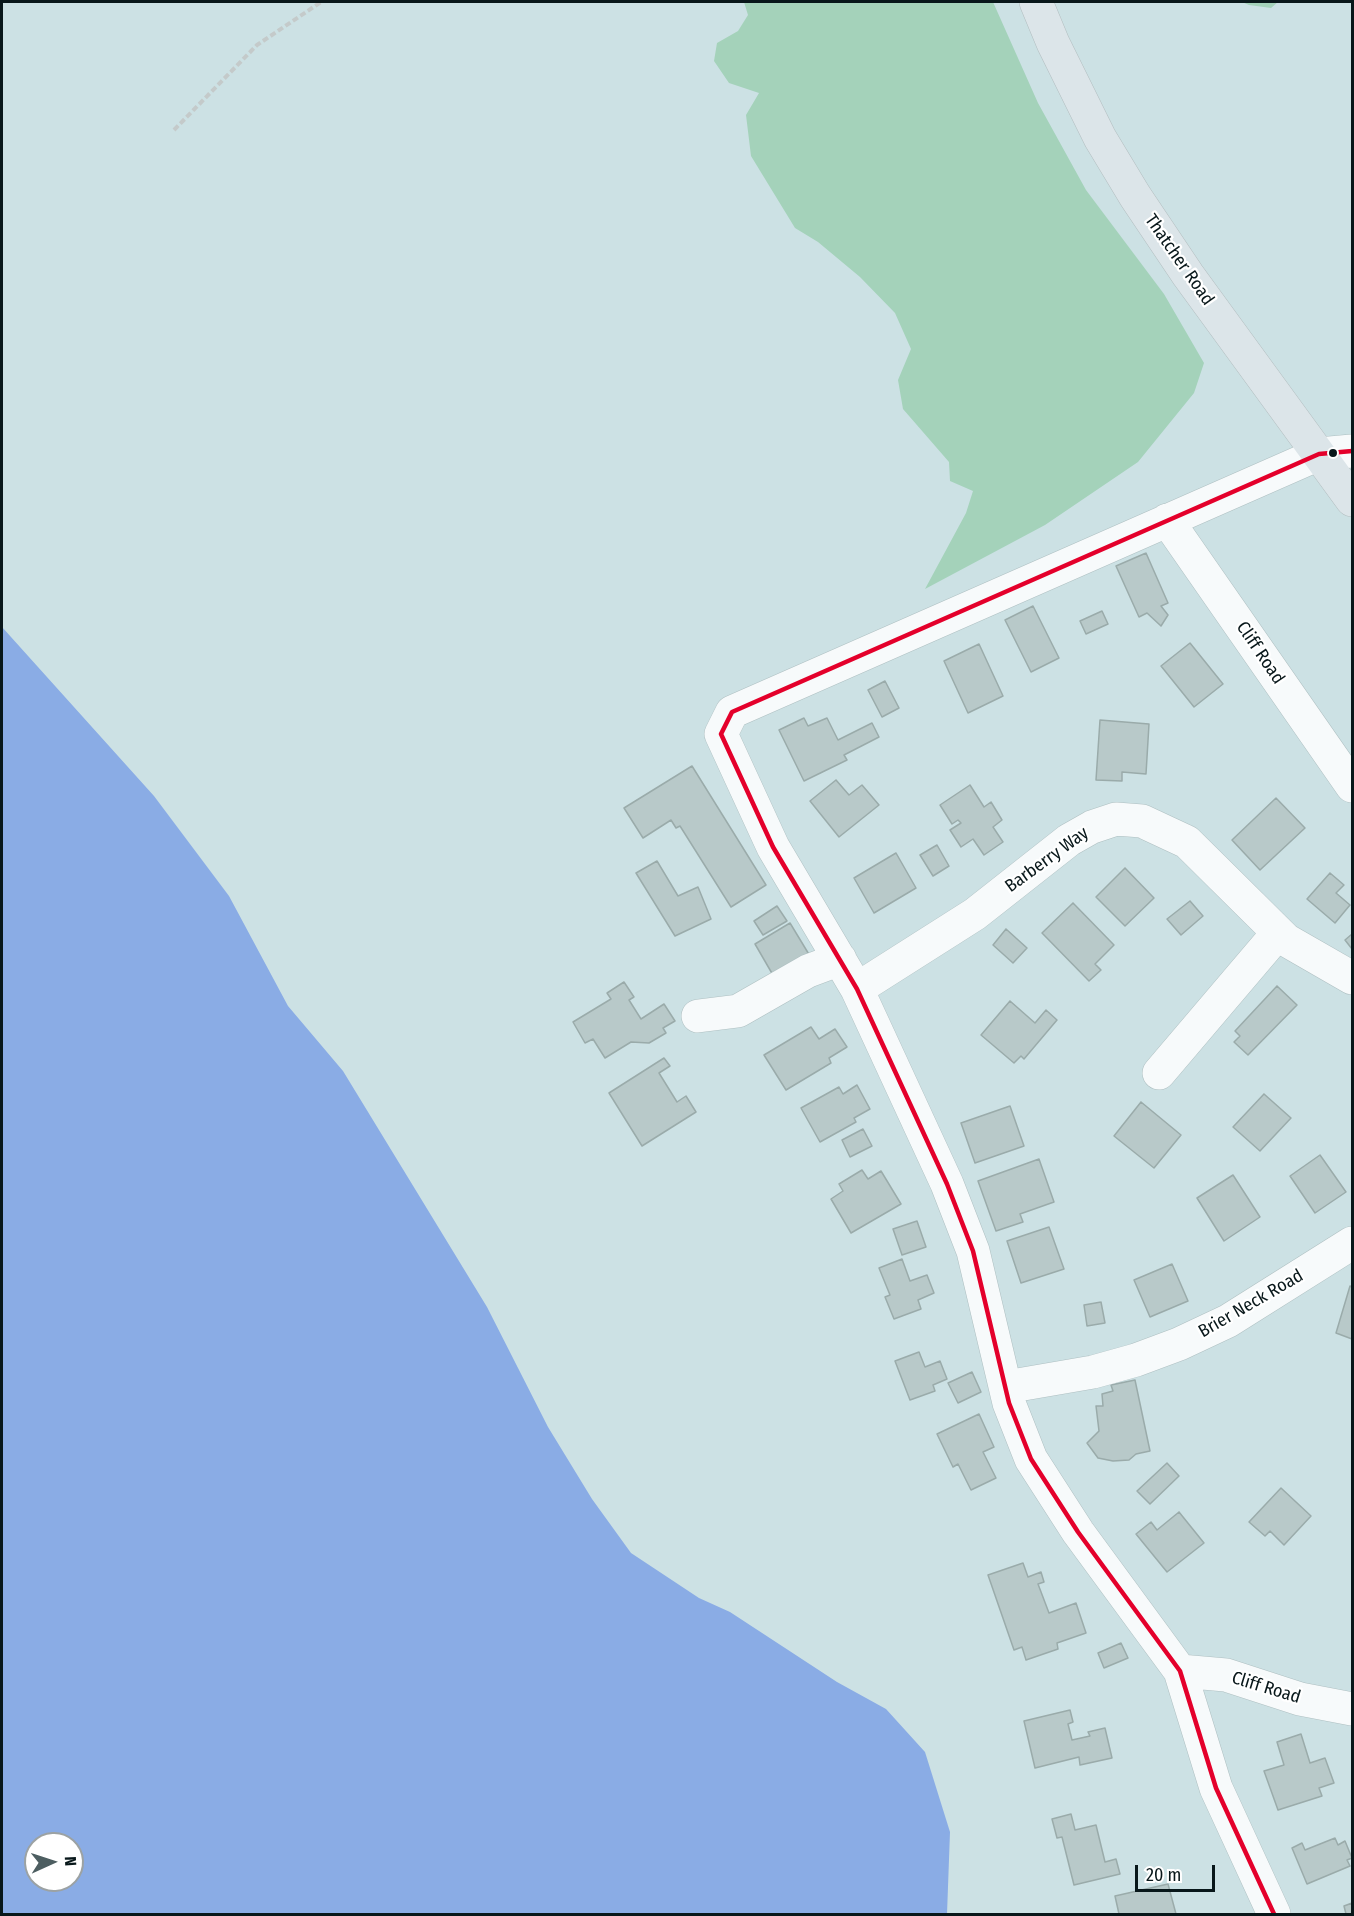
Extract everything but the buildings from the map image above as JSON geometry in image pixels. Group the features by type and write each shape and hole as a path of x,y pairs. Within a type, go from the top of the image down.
{"main road":[{"name":"Thatcher Road","path":"1036,2 1053,43 1100,138 1135,196 1188,276 1353,500"}],"street":[{"path":"1274,1914 1216,1788 1180,1671 1078,1532 1031,1458 1005,1387 973,1251 946,1184 857,989 773,847 721,734 732,712 1319,454 1353,451"},
{"name":"Cliff Road","path":"1167,520 1353,786"},
{"name":"Barberry Way","path":"857,989 975,914 1069,840 1092,827 1116,819 1142,821 1187,842 1286,940 1353,978"},
{"path":"1159,1072 1278,933"},
{"path":"698,1016 738,1011 808,971 840,959"},
{"name":"Brier Neck Road","path":"1005,1387 1093,1372 1136,1360 1179,1344 1228,1321 1353,1243"},
{"name":"Cliff Road","path":"1180,1671 1226,1676 1300,1700 1353,1709"}],"path":[{"path":"174,130 257,45 321,2"}],"green space":[{"path":"744,2 993,2 1038,103 1086,190 1164,294 1204,363 1194,393 1138,462 1045,525 925,589 966,513 973,491 950,481 949,462 903,409 898,380 911,349 895,313 860,277 818,242 795,228 751,156 746,115 759,93 729,83 714,61 717,43 738,31 748,15"},
{"path":"1242,2 1278,2 1271,8"}],"water":[{"path":"2,627 154,796 229,896 288,1006 343,1071 487,1307 548,1427 592,1499 631,1553 699,1598 730,1612 837,1682 886,1709 925,1752 950,1832 947,1914 2,1914"}],"transit line":[{"path":"1274,1914 1216,1788 1180,1671 1078,1532 1031,1459 1009,1403 973,1251 947,1184 857,989 773,847 721,734 732,712 1319,454 1352,451"}]}
